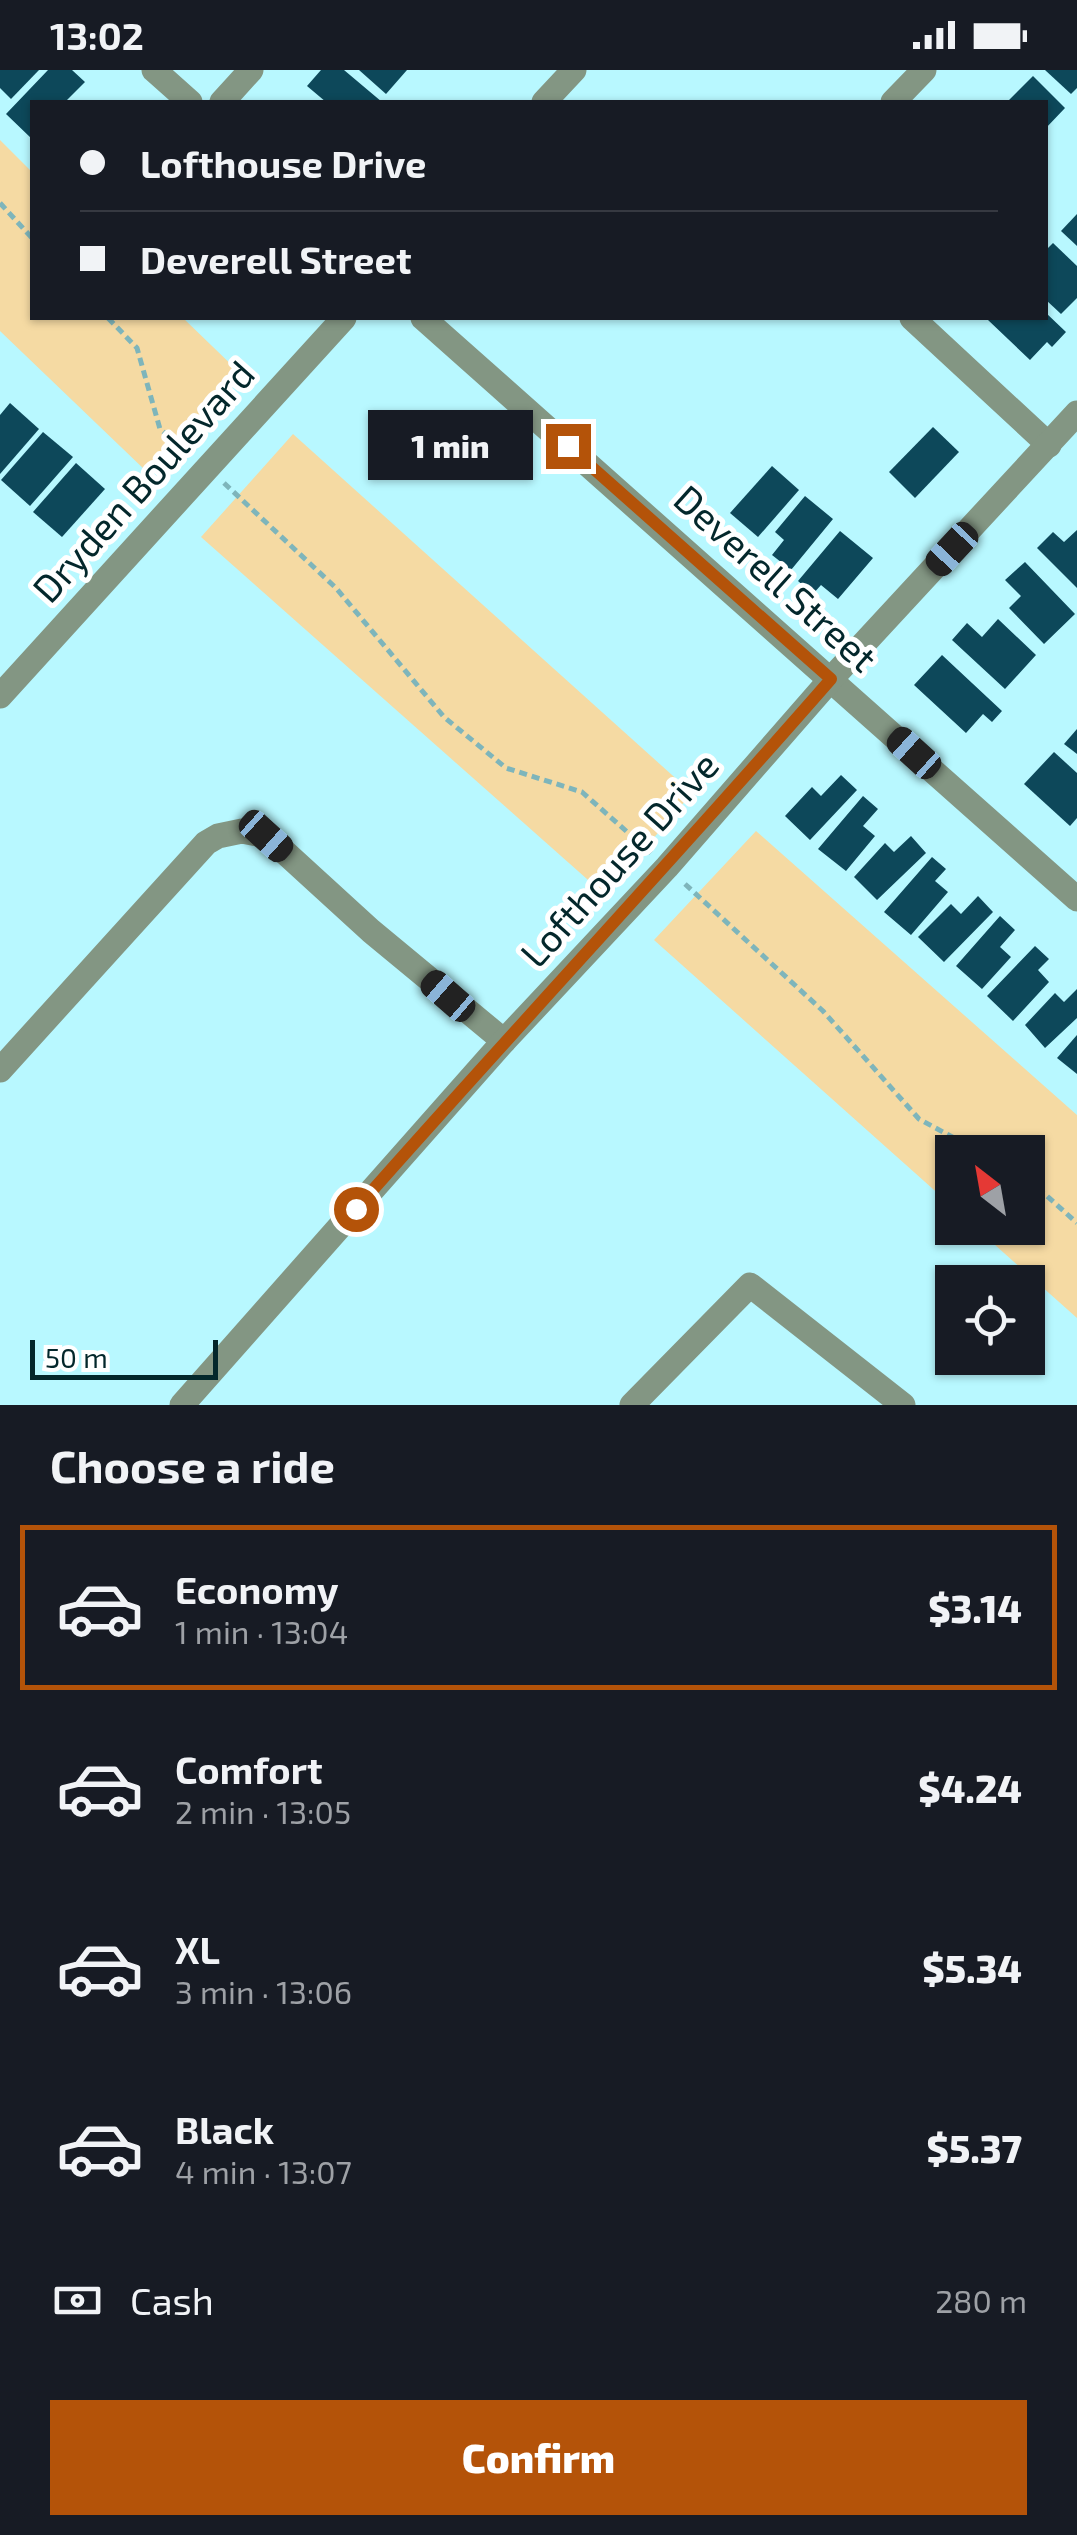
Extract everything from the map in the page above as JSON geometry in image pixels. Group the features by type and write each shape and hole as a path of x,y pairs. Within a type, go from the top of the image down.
{"street":[{"path":"154,70 188,100"},
{"path":"224,100 251,70"},
{"path":"546,100 574,70"},
{"path":"895,100 924,70"},
{"name":"Dryden Boulevard","path":"0,696 342,320"},
{"name":"Deverell Street","path":"425,320 1077,898"},
{"path":"914,320 1049,445"},
{"name":"Lofthouse Drive","path":"182,1405 504,1041 667,867 831,679 1077,413"},
{"path":"0,1070 206,843 242,831 266,836 504,1041"},
{"path":"632,1405 750,1286 903,1405"}],"path":[{"path":"0,203 30,236"},
{"path":"110,320 137,348 160,429 208,468 336,588 444,717 506,768 582,792 822,1011 919,1119 949,1135"},
{"path":"1045,1194 1077,1223"}],"shaded area":[{"path":"0,140 30,170 30,320 185,320 242,375 146,471 0,331"},
{"path":"293,434 692,793 605,895 201,537"},
{"path":"756,831 1077,1115 1077,1318 1045,1289 1045,1265 1018,1265 995,1245 1045,1245 1045,1135 935,1135 935,1191 654,940"}],"building":[{"path":"0,70 39,70 11,99 0,88"},
{"path":"48,70 72,70 85,82 67,100 30,100 30,137 6,114"},
{"path":"321,70 344,70 380,100 324,100 307,86"},
{"path":"359,70 407,70 386,94"},
{"path":"1045,70 1077,70 1077,88 1071,94"},
{"path":"1033,76 1065,108 1048,126 1048,100 1009,100"},
{"path":"1077,214 1077,246 1061,231"},
{"path":"1053,243 1077,266 1077,298 1061,314 1048,302 1048,248"},
{"path":"1048,315 1066,332 1052,347 1047,342 1030,360 988,320 1048,320"},
{"path":"10,403 39,429 0,474 0,415"},
{"path":"933,427 959,452 915,498 889,472"},
{"path":"43,432 73,457 30,506 1,480"},
{"path":"76,463 105,489 62,537 33,512"},
{"path":"772,466 799,490 758,537 730,513"},
{"path":"805,496 833,519 791,570 772,555 784,540 775,532"},
{"path":"1077,530 1077,588 1037,548 1053,532 1064,542"},
{"path":"840,531 873,558 838,599 821,585 813,594 798,581"},
{"path":"1025,562 1075,614 1044,644 1009,608 1021,596 1005,580"},
{"path":"998,619 1036,655 1005,689 952,640 967,623 982,637"},
{"path":"942,655 1002,711 992,722 983,714 966,733 914,685"},
{"path":"1077,729 1077,754 1064,744"},
{"path":"1054,752 1077,773 1077,818 1070,826 1024,784"},
{"path":"841,775 857,790 810,840 785,816 812,787 821,796"},
{"path":"863,796 878,809 863,826 875,836 846,871 818,849"},
{"path":"911,836 926,853 877,900 854,877 885,843 894,852"},
{"path":"932,857 946,869 935,881 948,892 911,935 884,912"},
{"path":"978,896 993,912 944,962 918,937 951,904 961,914"},
{"path":"1000,916 1015,930 1000,947 1011,957 982,989 956,966"},
{"path":"1035,946 1049,959 1038,970 1049,982 1013,1021 987,996"},
{"path":"1077,989 1077,1018 1045,1048 1025,1025 1055,993 1064,1002"},
{"path":"1077,1035 1077,1074 1057,1058"}],"route":[{"path":"356,1209 504,1041 667,867 831,679 568,446"}]}
